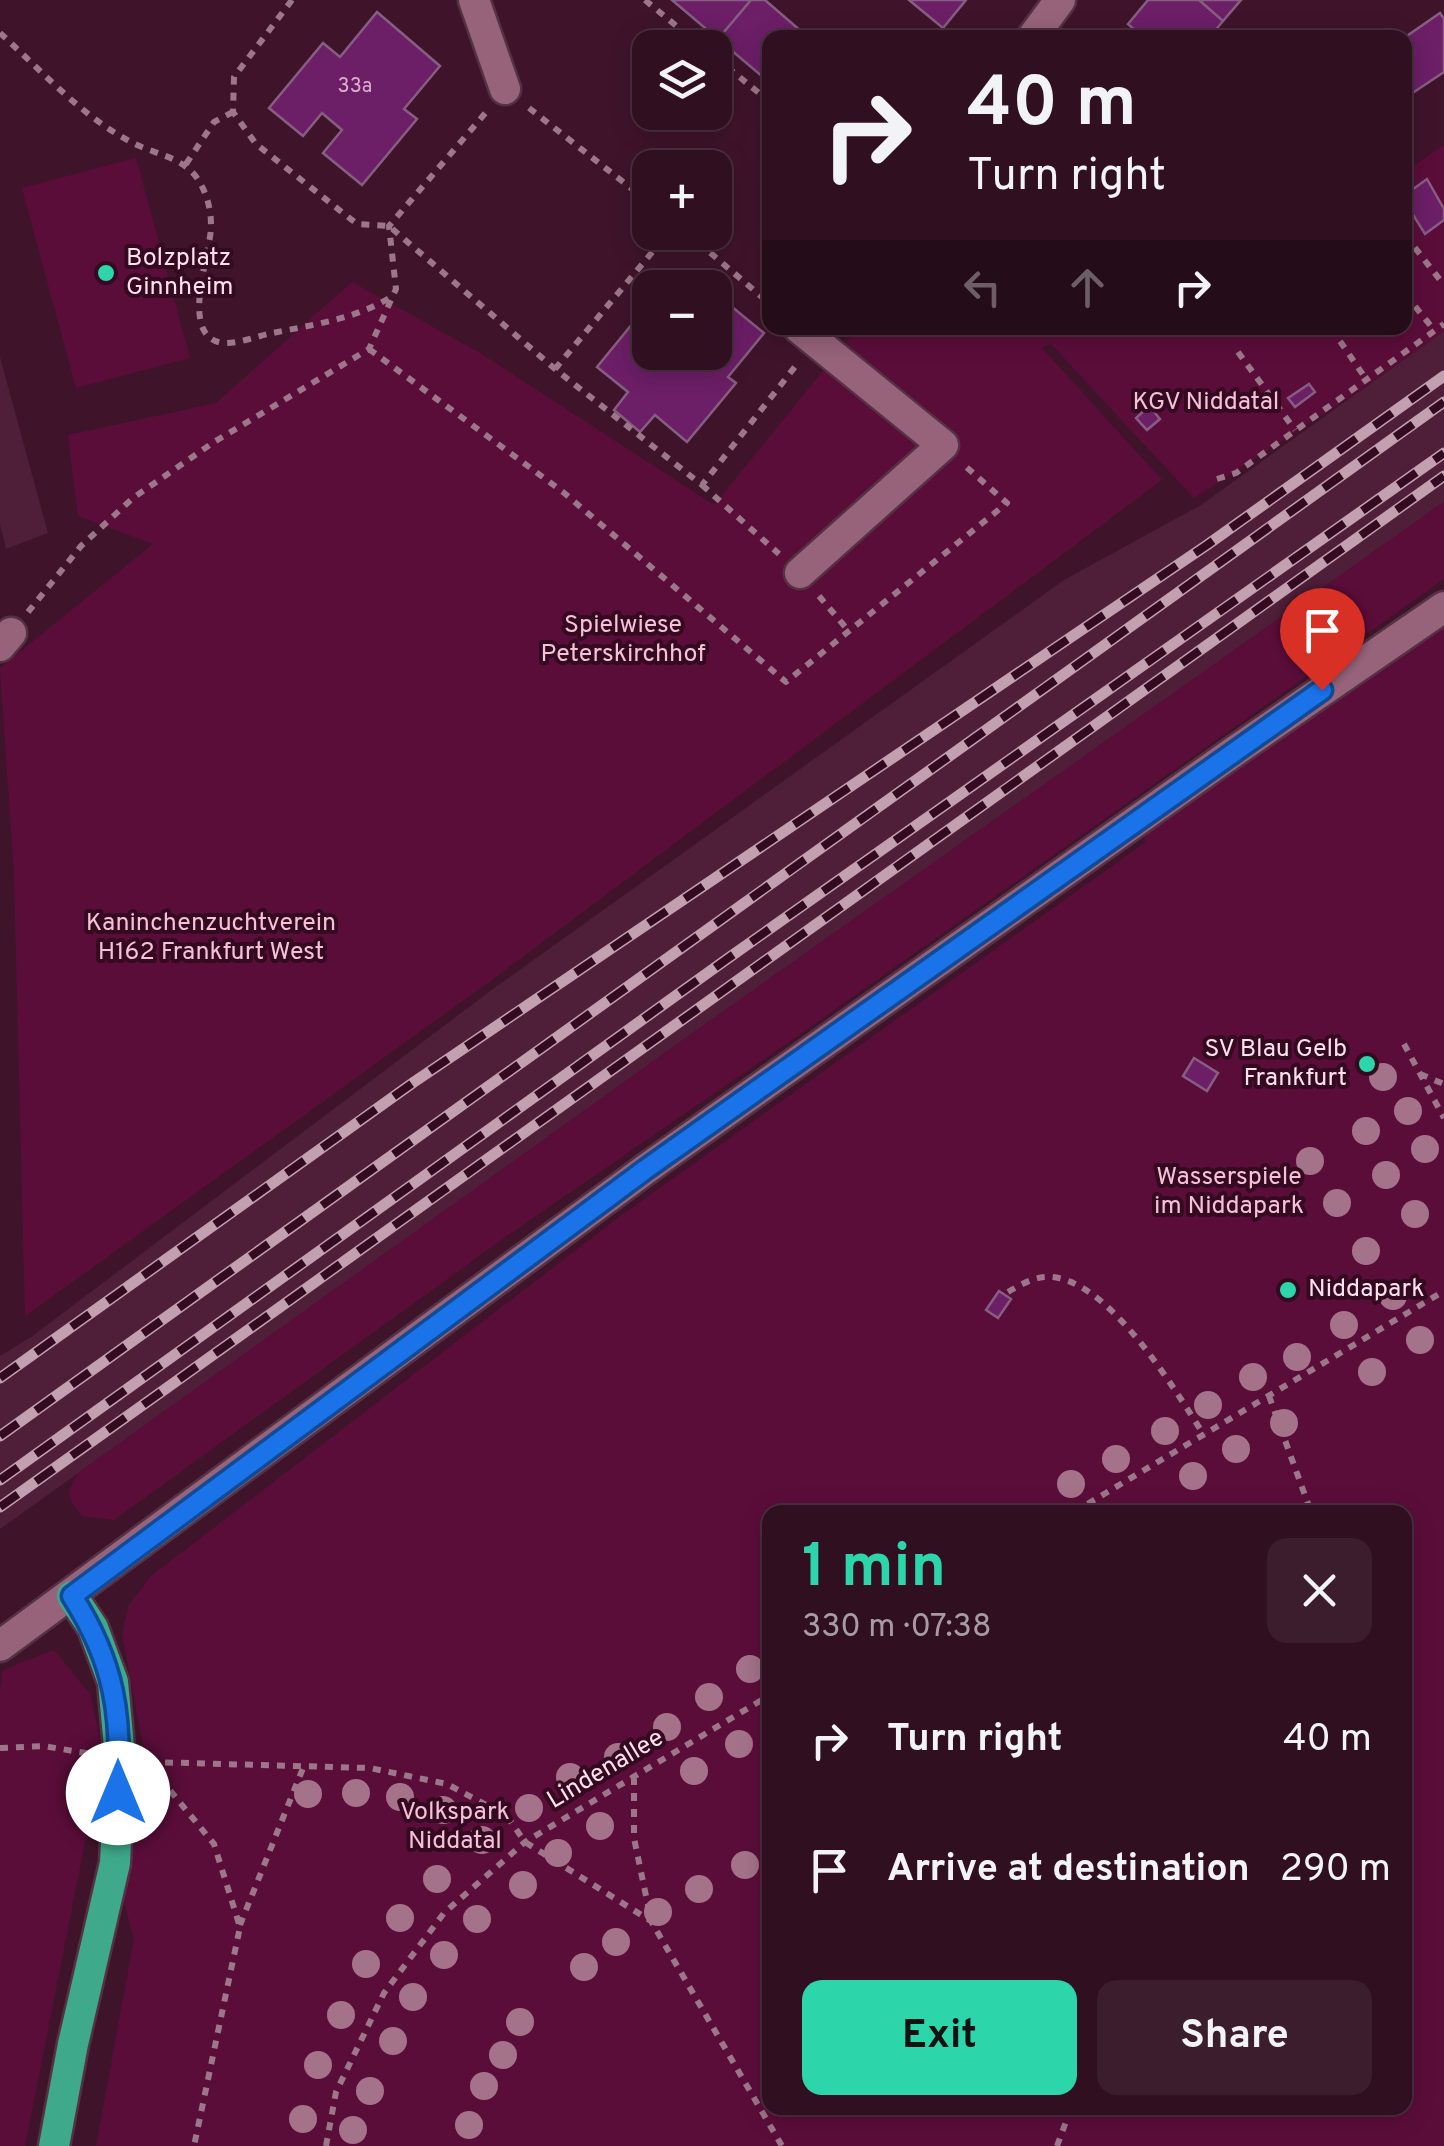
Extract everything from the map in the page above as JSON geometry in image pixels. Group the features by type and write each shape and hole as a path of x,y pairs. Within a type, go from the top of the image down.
{"highway":[{"path":"54,2146 114,1863 120,1758 113,1682 93,1628 72,1596"}],"street":[{"path":"474,0 505,89"},
{"path":"1038,30 1060,0"},
{"path":"800,573 942,446 807,335"},
{"path":"0,1646 646,1169 1444,607"}],"path":[{"path":"292,0 234,77 233,112 256,144 357,224 388,226 554,369 702,485 807,335"},
{"path":"645,0 681,30"},
{"path":"0,33 107,129 186,164 200,182 212,227 199,308 204,329 210,336 221,343 326,322 374,308 392,297"},
{"path":"732,71 762,95"},
{"path":"6,640 81,546 132,498 214,442 370,350 396,289 388,226 505,89 632,189"},
{"path":"186,164 214,122 233,112"},
{"path":"1412,244 1444,285"},
{"path":"554,369 654,250"},
{"path":"707,250 762,297"},
{"path":"1412,302 1435,330"},
{"path":"1217,479 1236,473 1444,324"},
{"path":"1335,335 1366,380"},
{"path":"370,350 563,492 786,682 1007,503 942,446"},
{"path":"1238,352 1295,430"},
{"path":"1404,1044 1444,1118"},
{"path":"1419,1073 1444,1084"},
{"path":"1008,1292 1042,1277 1062,1279 1098,1299 1158,1364 1204,1435"},
{"path":"1086,1505 1444,1290"},
{"path":"1269,1396 1308,1505"},
{"name":"Lindenallee","path":"326,2146 336,2092 384,1993 444,1913 525,1842 762,1700"},
{"path":"0,1748 43,1746 96,1754"},
{"path":"240,1927 214,1844 146,1762 370,1768 446,1784 507,1816 525,1842 652,1921"},
{"path":"194,2146 240,1927 303,1768"},
{"path":"634,1777 634,1838 652,1921 762,2111"},
{"path":"764,2115 782,2146"},
{"path":"1057,2146 1068,2115"}],"shaded area":[{"path":"1444,331 1444,502 0,1529 0,1356 31,1337 493,989 1064,580 1201,505"},
{"path":"0,357 48,533 6,549 0,524"}],"green space":[{"path":"1444,145 1444,331 1194,498 1051,344 1042,348 1162,480 489,982 25,1316 14,873 0,668 153,544 78,516 68,435 216,403 352,282 480,353 714,505 852,335 1412,335 1412,167"},
{"name":"Bolzplatz Ginnheim","path":"136,158 190,358 76,388 22,188"},
{"path":"1444,502 1444,579 796,1037 504,1238 114,1520 82,1516 72,1503 69,1490 78,1473"},
{"name":"Volkspark Niddatal","path":"1444,621 1444,2146 96,2146 134,1939 123,1898 146,1762 122,1633 129,1605 151,1576 619,1217 1146,842 1138,827"},
{"path":"54,1650 90,1694 103,1751 25,2146 0,2146 0,1690 3,1670"}],"building":[{"path":"672,0 751,0 726,30 707,30"},
{"path":"751,0 765,0 800,30 762,30 762,76 732,51 732,30 726,30"},
{"path":"909,0 966,0 943,28"},
{"path":"1148,0 1199,0 1223,21 1216,30 1135,30 1128,24"},
{"path":"1199,0 1241,0 1223,21"},
{"path":"377,12 440,66 404,109 417,119 362,185 323,153 342,130 322,113 303,136 269,108 323,43 340,57"},
{"path":"1440,13 1444,19 1444,72 1412,93 1412,32"},
{"path":"1427,179 1444,209 1444,220 1425,234 1412,213 1412,190"},
{"path":"732,307 762,331 728,377 736,383 687,442 655,415 640,432 614,410 628,392 597,367 632,324 632,370 732,370"},
{"path":"1309,384 1315,392 1295,407 1288,398"},
{"path":"1149,406 1160,419 1147,430 1136,418"},
{"path":"1194,1058 1218,1073 1207,1091 1183,1076"},
{"path":"999,1291 1011,1299 998,1318 986,1310"}],"railway":[{"path":"0,1378 414,1082 1207,545 1444,376"},
{"path":"0,1436 1444,402"},
{"path":"0,1480 727,959 1444,453"},
{"path":"0,1507 1444,476"}],"place":[{"name":"Bolzplatz Ginnheim","path":"106,273"},
{"name":"SV Blau Gelb Frankfurt","path":"1367,1064"},
{"name":"Niddapark","path":"1288,1290"}],"route":[{"path":"118,1793 120,1758 113,1682 93,1628 72,1596 646,1169 1322,690"}],"park label":[{"name":"KGV Niddatal","path":"1206,403"},
{"name":"Spielwiese Peterskirchhof","path":"623,640"},
{"name":"Kaninchenzuchtverein H162 Frankfurt West","path":"211,938"},
{"name":"Wasserspiele im Niddapark","path":"1229,1192"}]}
